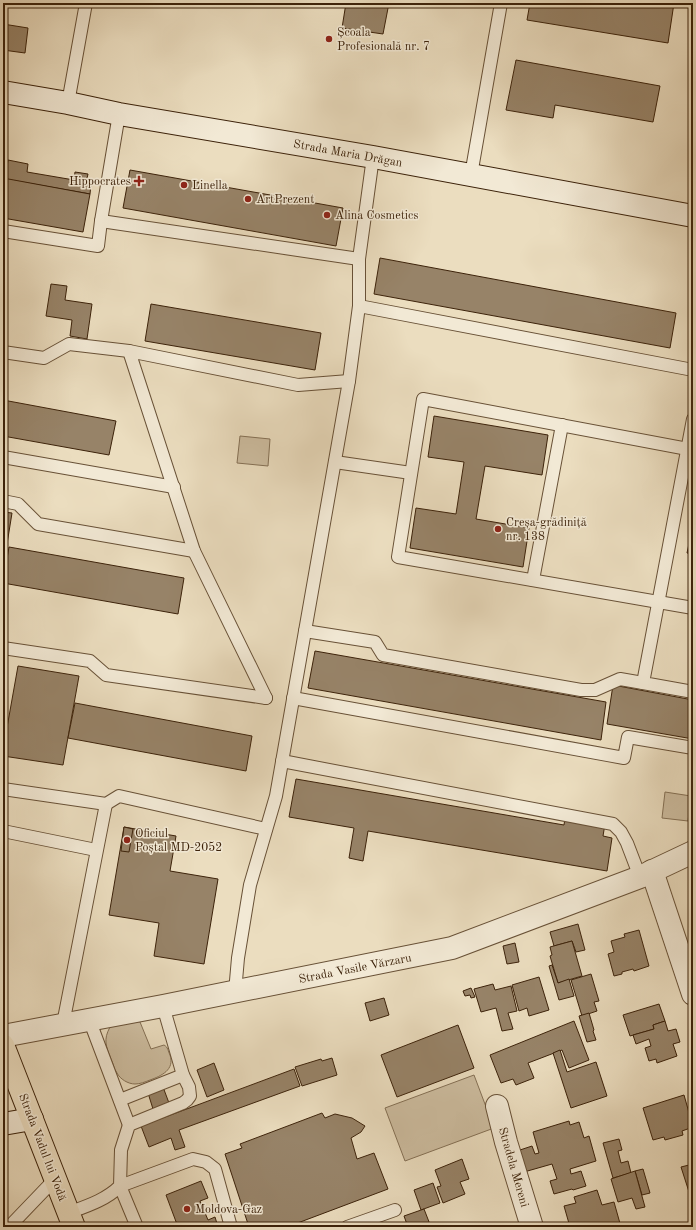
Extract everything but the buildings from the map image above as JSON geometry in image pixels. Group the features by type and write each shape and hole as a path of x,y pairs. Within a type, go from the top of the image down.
{"main road":[{"name":"Strada Vadul lui Vodă","path":"3,1045 71,1220"}],"street":[{"name":"Strada Maria Drăgan","path":"3,92 68,103 119,114 373,157 693,216"},
{"name":"Strada Vasile Vărzaru","path":"3,1036 235,992 452,948 646,874 693,852"},
{"path":"646,874 693,994"},
{"name":"Stradela Mereni","path":"497,1106 506,1142 532,1227"},
{"path":"3,1124 32,1119"}],"lane":[{"path":"68,103 86,3"},
{"path":"471,175 501,3"},
{"path":"3,231 98,246 119,114"},
{"path":"235,992 238,958 250,885 276,796 349,381 359,306 359,259 373,157"},
{"path":"101,221 359,259"},
{"path":"359,306 693,370"},
{"path":"3,352 44,358 69,344 129,351 298,385 349,381"},
{"path":"3,648 90,661 106,675 266,698 194,551 129,351"},
{"path":"690,449 423,399 398,557 693,608"},
{"path":"643,683 658,602 690,449 693,419"},
{"path":"534,580 562,425"},
{"path":"3,457 174,487"},
{"path":"335,462 411,473"},
{"path":"3,501 18,504 38,524 194,551"},
{"path":"305,631 375,642 383,654 581,690 595,690 620,679 693,692"},
{"path":"293,698 624,758 628,737 693,748"},
{"path":"282,761 613,824 621,832 646,874"},
{"path":"3,789 106,804 119,796 266,829"},
{"path":"63,1024 106,804"},
{"path":"3,831 96,850"},
{"path":"129,1125 187,1100 190,1096 190,1091 163,1006"},
{"path":"90,1019 129,1125 121,1150 120,1186 137,1227"},
{"path":"120,1100 184,1075"},
{"path":"71,1220 98,1201 112,1194 120,1186 193,1159 206,1162 215,1169 231,1227"},
{"path":"9,1227 55,1179"},
{"path":"347,1227 395,1210"}],"shaded area":[{"path":"240,436 270,439 268,466 237,463"},
{"path":"665,792 691,796 688,821 662,818"},
{"path":"135,1019 140,1022 151,1049 164,1045 168,1049 171,1060 171,1065 166,1072 139,1084 127,1082 118,1075 106,1043 106,1036 110,1027"},
{"path":"474,1075 494,1128 405,1161 385,1108"}],"place":[{"name":"Școala Profesională nr. 7","path":"329,39"},
{"name":"Hippocrates","path":"139,181"},
{"name":"Linella","path":"184,185"},
{"name":"ArtPrezent","path":"248,199"},
{"name":"Alina Cosmetics","path":"327,215"},
{"name":"Creșa-grădiniță nr. 138","path":"498,529"},
{"name":"Oficiul Poștal MD-2052","path":"127,840"},
{"name":"Moldova-Gaz","path":"187,1209"}]}
